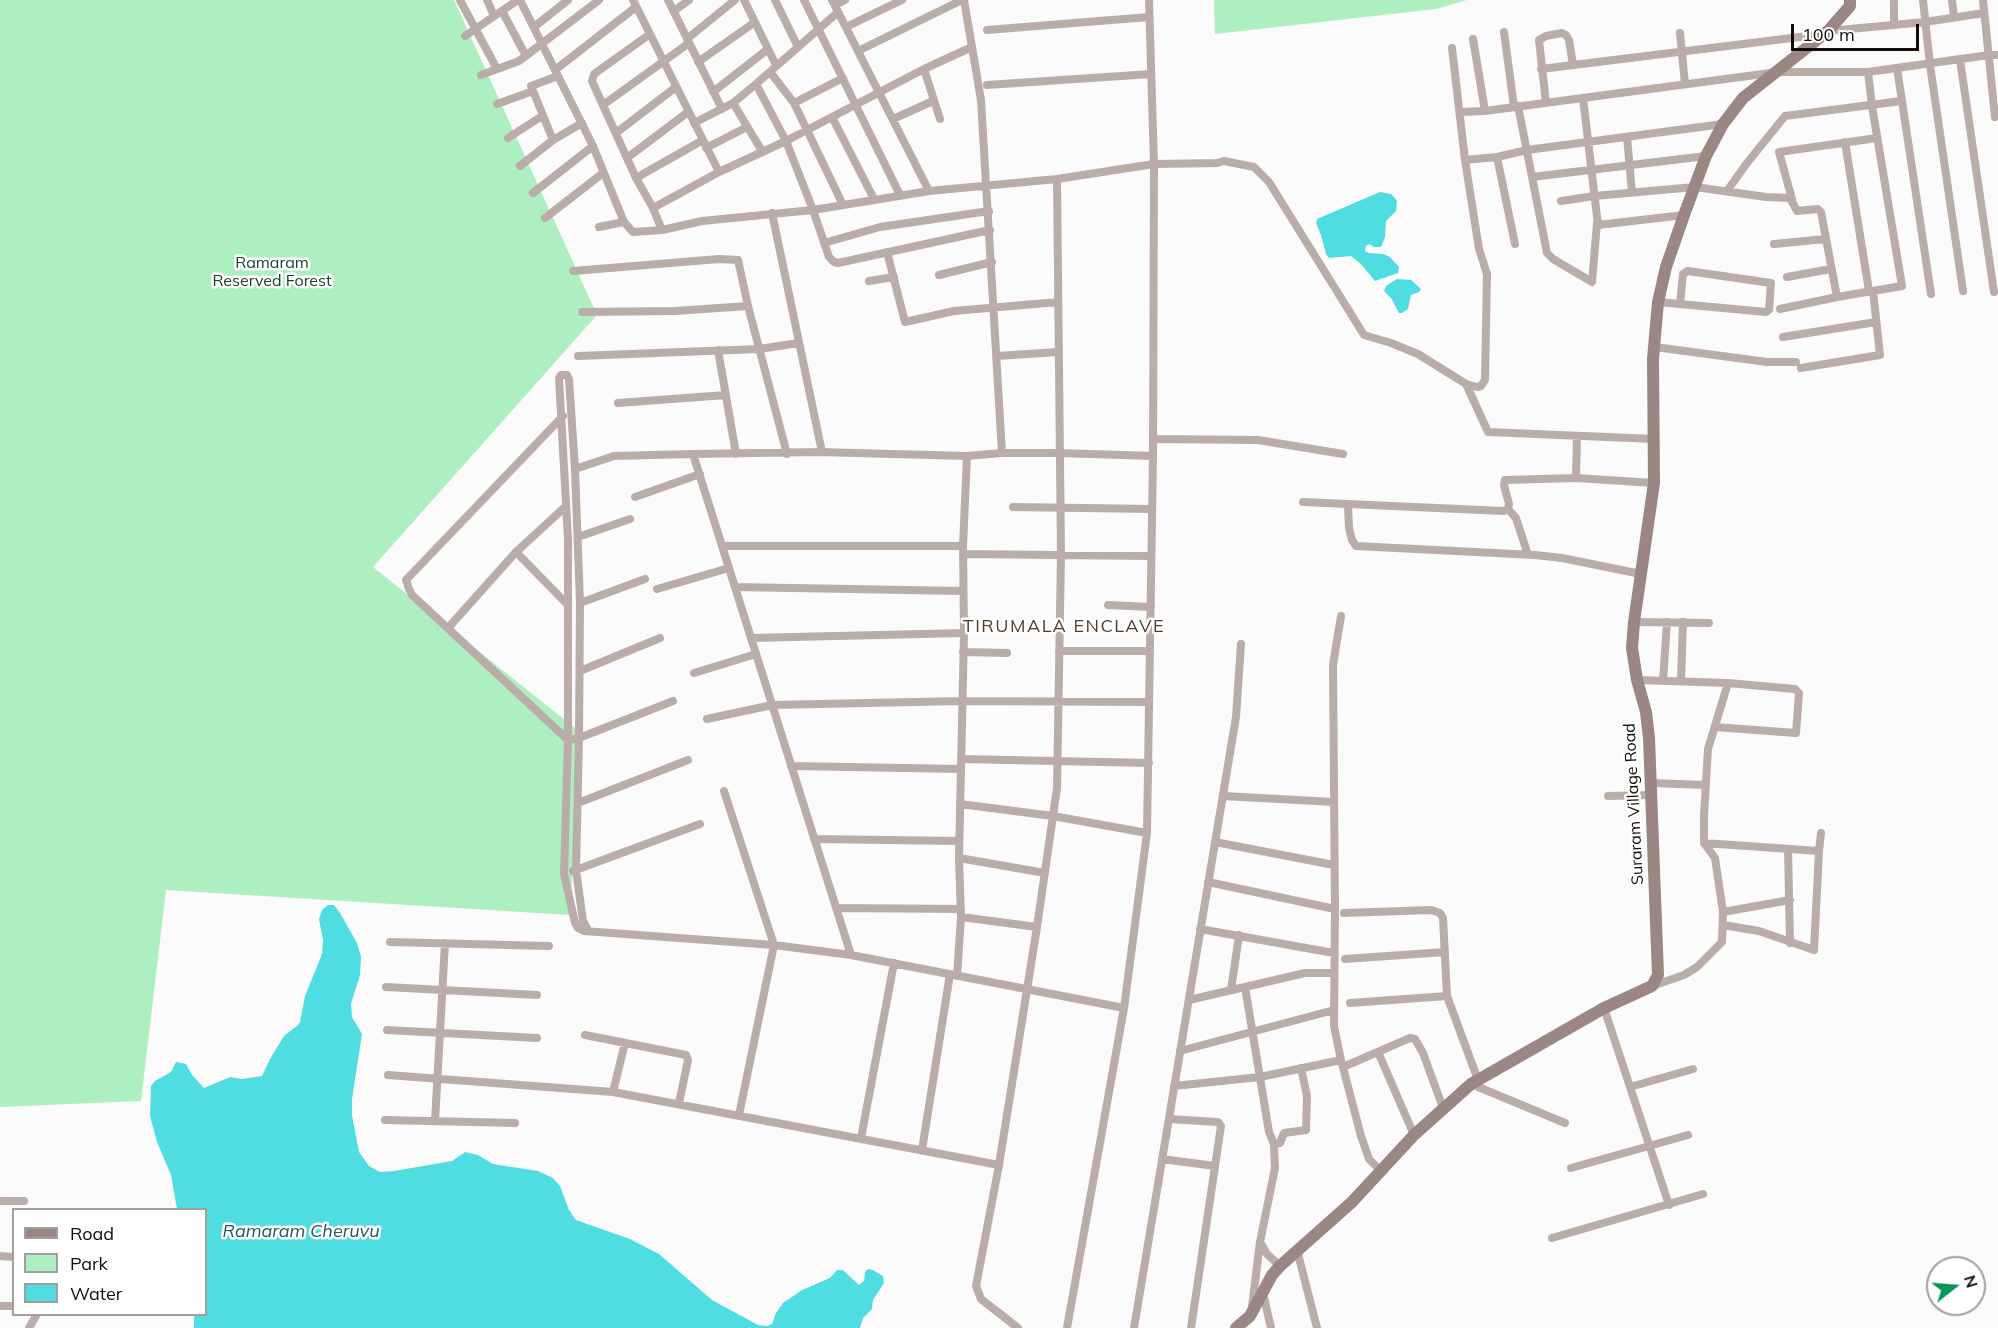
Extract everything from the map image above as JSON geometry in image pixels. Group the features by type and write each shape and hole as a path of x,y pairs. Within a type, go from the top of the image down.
{"main road":[{"name":"Suraram Village Road","path":"1652,986 1658,975 1651,789 1646,712 1637,680 1632,648 1654,483 1655,347 1658,302 1666,267 1684,215 1706,156 1723,124 1743,98 1826,33 1850,6 1850,0"},
{"path":"1236,1328 1251,1316 1272,1275 1280,1266 1352,1202 1414,1135 1474,1082 1604,1008 1652,986"}],"street":[{"path":"460,0 497,69"},
{"path":"487,0 526,56"},
{"path":"465,36 519,0 593,146 624,222 633,232 662,230 702,221 813,210 929,191 1057,179 1154,164 1224,161 1254,167 1269,182 1364,335 1419,354 1466,384 1477,387 1481,386 1485,380 1487,274 1479,249 1465,160 1452,48"},
{"path":"534,27 568,0"},
{"path":"481,75 519,61 599,0"},
{"path":"668,0 722,109"},
{"path":"674,11 689,0"},
{"path":"603,105 663,61 735,0"},
{"path":"744,0 768,50 773,69 794,103 843,205"},
{"path":"775,0 798,46"},
{"path":"804,0 900,195"},
{"path":"694,123 733,103 818,28 835,6 845,0"},
{"path":"846,27 902,0"},
{"path":"858,51 963,0 981,100 1002,453"},
{"path":"1067,1328 1124,1008 1147,833 1153,456 1154,164 1149,0"},
{"path":"1923,0 1963,291"},
{"path":"1952,0 1954,17"},
{"path":"1983,0 1994,55 1995,117"},
{"path":"1894,2 1894,25"},
{"path":"553,140 531,86 557,73 634,3 718,172"},
{"path":"835,6 929,191"},
{"path":"1541,69 1984,13"},
{"path":"987,30 1149,17"},
{"path":"698,62 755,22"},
{"path":"1504,32 1516,107 1527,150 1547,253 1592,282 1597,223 1583,98"},
{"path":"1546,103 1541,69 1539,40 1541,37 1562,33 1566,35 1569,40 1572,65"},
{"path":"1680,33 1685,84"},
{"path":"650,34 594,74 592,81 662,230"},
{"path":"1473,39 1485,111"},
{"path":"653,208 718,172 786,141 924,69 972,47"},
{"path":"713,92 768,50"},
{"path":"1460,112 1485,111 1778,72 1868,72 1994,55"},
{"path":"1960,60 1994,292"},
{"path":"1897,68 1931,294"},
{"path":"924,69 940,119"},
{"path":"1780,309 1902,286 1868,72"},
{"path":"987,85 1151,74"},
{"path":"794,103 843,78"},
{"path":"756,84 786,141 829,257 834,262 990,230"},
{"path":"616,133 676,87"},
{"path":"497,104 533,92"},
{"path":"893,119 933,101"},
{"path":"1727,191 1746,163 1785,116 1901,102"},
{"path":"733,103 762,151"},
{"path":"627,158 688,112"},
{"path":"508,138 542,116"},
{"path":"832,117 874,199"},
{"path":"520,166 553,140 582,123"},
{"path":"1465,160 1723,124"},
{"path":"636,178 705,144 747,127"},
{"path":"1627,137 1632,192"},
{"path":"1836,297 1820,210 1797,211 1779,152 1877,138"},
{"path":"1655,347 1799,365 1878,356 1880,353 1876,322 1845,142"},
{"path":"533,193 593,146"},
{"path":"1532,177 1706,156"},
{"path":"1497,157 1515,244"},
{"path":"545,219 603,173"},
{"path":"1018,1328 981,1299 976,1286 999,1165 1057,788 1061,555 1057,179"},
{"path":"1561,201 1695,187 1792,199"},
{"path":"824,243 880,227 989,212"},
{"path":"772,213 822,452"},
{"path":"1597,223 1599,225 1684,215"},
{"path":"599,227 624,222"},
{"path":"1774,244 1825,238"},
{"path":"887,252 904,322 954,311 1058,302"},
{"path":"573,271 719,260 738,261 787,454"},
{"path":"939,275 992,262"},
{"path":"1786,277 1831,269"},
{"path":"1658,302 1766,312 1769,310 1772,286 1771,284 1684,272 1680,304"},
{"path":"869,281 894,277"},
{"path":"582,312 748,306"},
{"path":"1783,338 1876,322"},
{"path":"578,356 759,349 799,343"},
{"path":"718,350 736,454"},
{"path":"997,356 1058,352"},
{"path":"588,930 583,921 576,870 580,603 575,469 569,379 567,375 561,375 559,378 568,539 568,741 564,874 575,923 581,930 774,945 851,955 1124,1008"},
{"path":"1466,384 1488,432 1654,439"},
{"path":"618,403 726,395"},
{"path":"568,741 412,595 406,580 561,418 571,411"},
{"path":"1576,436 1576,478"},
{"path":"1153,439 1258,440 1342,454"},
{"path":"575,469 614,456 693,454 822,452 967,456 1002,453 1059,453 1153,456"},
{"path":"693,454 851,955"},
{"path":"922,1150 954,975 961,913 959,858 964,633 963,550 967,456"},
{"path":"635,496 699,474"},
{"path":"1528,555 1516,518 1508,509 1505,480 1576,478 1654,483"},
{"path":"1304,502 1504,511 1508,509"},
{"path":"1348,504 1349,528 1356,546 1562,558 1641,574"},
{"path":"448,628 516,552 565,507"},
{"path":"1013,507 1152,509"},
{"path":"578,537 630,519"},
{"path":"722,546 1151,556"},
{"path":"516,552 568,605"},
{"path":"657,589 729,568"},
{"path":"580,603 645,579"},
{"path":"735,587 963,591"},
{"path":"1108,605 1150,607"},
{"path":"1341,616 1333,665 1334,865 1340,911 1334,953 1334,1026 1361,1136 1370,1159 1381,1171"},
{"path":"1634,621 1709,623"},
{"path":"1663,681 1667,622"},
{"path":"1682,681 1683,622"},
{"path":"751,638 964,633"},
{"path":"580,671 660,638"},
{"path":"1134,1328 1236,717 1240,644"},
{"path":"1059,651 1150,651"},
{"path":"963,652 1007,653"},
{"path":"694,673 756,654"},
{"path":"1637,680 1728,682 1798,690 1798,731 1794,734 1715,727"},
{"path":"1652,986 1684,975 1696,967 1722,942 1723,912 1715,858 1704,843 1704,816 1708,749 1728,682"},
{"path":"568,741 673,701"},
{"path":"707,719 772,705 962,701 1149,702"},
{"path":"961,759 1149,763"},
{"path":"578,803 688,760"},
{"path":"791,766 961,769"},
{"path":"1608,796 1651,789 1706,785"},
{"path":"724,791 774,945 739,1115"},
{"path":"1223,796 1334,802"},
{"path":"960,804 1053,816 1147,833"},
{"path":"564,874 700,824"},
{"path":"1723,925 1759,931 1814,950 1821,833"},
{"path":"814,839 960,841"},
{"path":"1215,842 1334,865"},
{"path":"1704,843 1819,851"},
{"path":"1788,849 1790,943"},
{"path":"959,858 1045,873"},
{"path":"1208,882 1340,911 1431,910 1440,913 1443,918 1447,996 1474,1082 1565,1123"},
{"path":"1723,912 1790,900"},
{"path":"836,908 961,913 1037,927"},
{"path":"1200,929 1334,953"},
{"path":"1231,990 1239,935"},
{"path":"390,942 549,946"},
{"path":"435,1121 445,943"},
{"path":"1345,959 1445,952"},
{"path":"861,1138 894,963"},
{"path":"1189,1000 1305,973 1334,973"},
{"path":"386,987 537,995"},
{"path":"1245,987 1269,1132 1274,1144 1275,1168 1260,1242 1251,1316"},
{"path":"1350,1003 1447,996"},
{"path":"1604,1008 1669,1204"},
{"path":"1180,1051 1334,1010"},
{"path":"387,1030 537,1038"},
{"path":"585,1035 686,1055 688,1060 679,1103"},
{"path":"1174,1086 1260,1077 1301,1068 1342,1063 1378,1052 1410,1038 1415,1039 1421,1047 1443,1108"},
{"path":"614,1092 625,1043"},
{"path":"1378,1052 1414,1135"},
{"path":"1274,1144 1281,1142 1284,1133 1306,1130 1307,1096 1301,1068"},
{"path":"1630,1087 1693,1069"},
{"path":"388,1075 614,1092 999,1165"},
{"path":"1169,1119 1220,1123 1191,1328"},
{"path":"385,1120 514,1123"},
{"path":"1571,1168 1688,1135"},
{"path":"1162,1159 1215,1166"},
{"path":"1552,1238 1703,1194"},
{"path":"0,1200 24,1201"},
{"path":"1260,1242 1267,1254 1280,1266"},
{"path":"1297,1250 1317,1328"},
{"path":"1263,1292 1271,1328"}],"green space":[{"name":"Ramaram Reserved Forest","path":"0,0 454,0 597,315 373,567 580,732 570,915 166,890 141,1101 0,1107"},
{"path":"1214,0 1467,0 1436,9 1215,34"}],"water":[{"path":"1380,192 1391,194 1394,197 1397,201 1396,211 1386,221 1385,237 1381,247 1369,244 1365,251 1390,257 1399,267 1398,273 1375,281 1351,256 1329,258 1316,223 1317,219"},
{"path":"1397,279 1411,280 1421,289 1411,295 1408,309 1402,313 1399,313 1391,298 1384,291 1386,286"},
{"name":"Ramaram Cheruvu","path":"328,905 334,905 357,943 361,957 360,975 351,1004 352,1017 362,1034 352,1099 352,1115 359,1152 369,1166 380,1172 394,1171 452,1161 465,1152 478,1155 493,1164 538,1171 553,1178 560,1186 569,1210 576,1220 630,1239 659,1254 712,1300 758,1325 772,1324 783,1303 802,1290 830,1278 837,1270 843,1270 859,1285 864,1281 865,1272 868,1269 873,1270 883,1276 884,1283 873,1300 872,1309 863,1318 860,1328 194,1328 194,1316 207,1316 207,1208 177,1208 171,1175 157,1142 150,1116 151,1086 155,1081 171,1072 176,1062 186,1064 204,1088 230,1077 242,1079 262,1076 284,1036 300,1022 305,996 322,954 323,940 319,919 322,910"}],"district":[{"name":"TIRUMALA ENCLAVE","path":"1064,627"}]}
